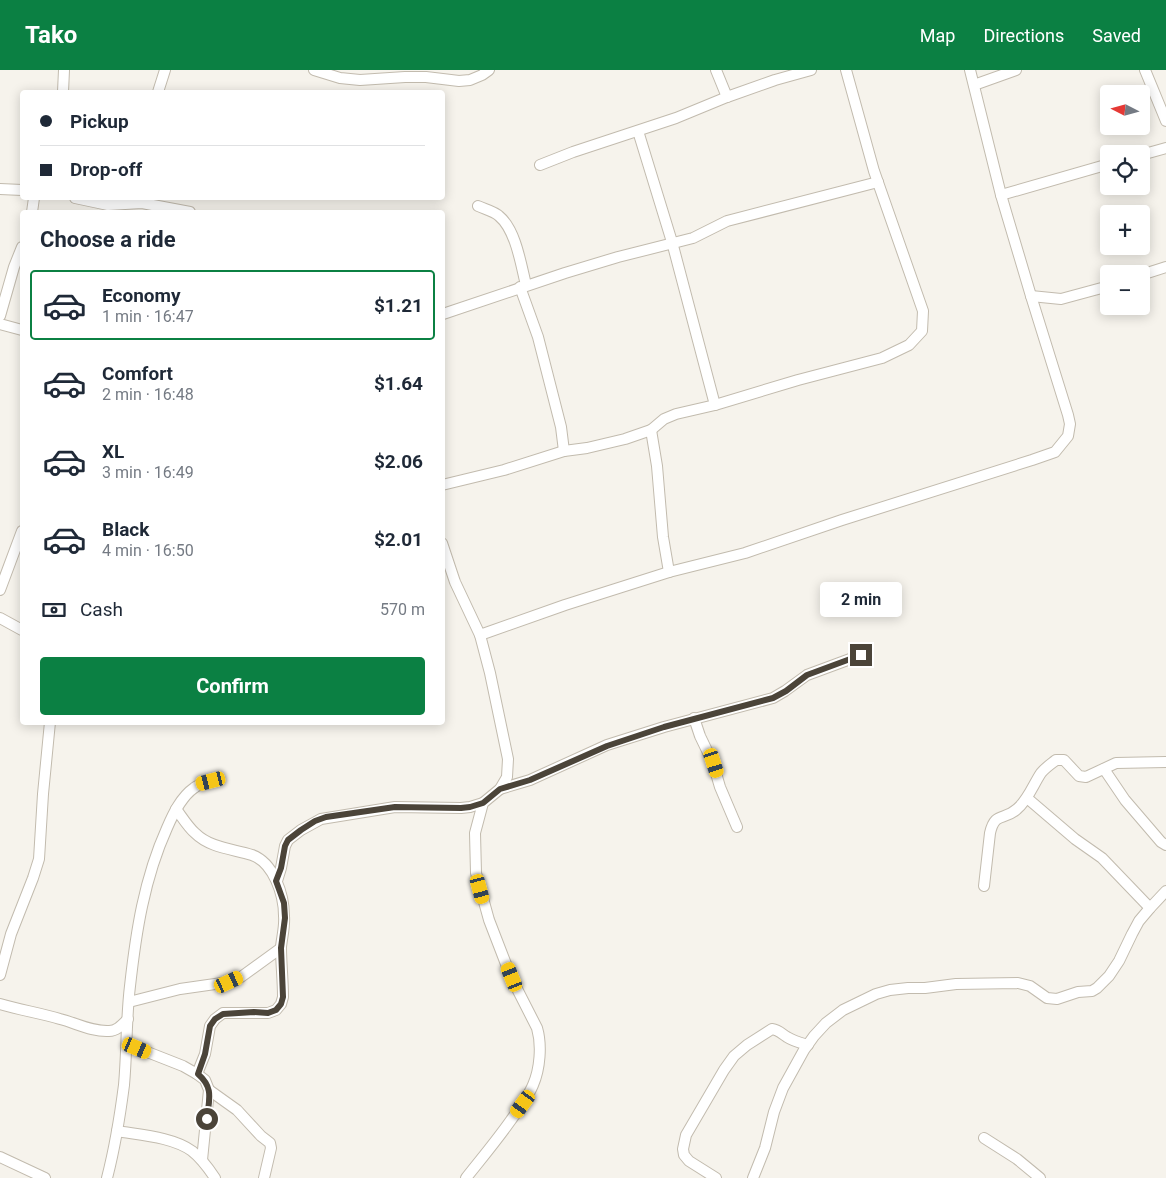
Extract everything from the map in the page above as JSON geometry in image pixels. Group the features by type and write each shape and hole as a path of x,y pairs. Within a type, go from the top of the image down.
{"street":[{"path":"63,90 64,70"},
{"path":"159,90 165,70"},
{"path":"314,70 340,78 360,80 405,76 459,82 470,80 489,70"},
{"path":"716,70 726,97"},
{"path":"540,165 573,152 676,118 726,97 811,70"},
{"path":"445,484 504,470 564,450 587,448 625,439 651,430 676,414 882,358 909,344 922,331 923,311 878,182 846,70"},
{"path":"480,636 565,605 670,572 745,553 1032,460 1054,452 1068,436 1070,424 1068,415 1001,195 970,70"},
{"path":"974,85 1016,70"},
{"path":"1145,70 1166,120"},
{"path":"638,130 672,242 714,405"},
{"path":"1150,152 1166,148"},
{"path":"1001,195 1100,167"},
{"path":"445,313 523,286 618,257 693,238 727,221 878,182"},
{"path":"0,189 20,190"},
{"path":"81,200 112,209 142,200 182,210"},
{"path":"478,206 499,215 510,228 516,247 523,286 538,337 560,427 564,450"},
{"path":"0,316 20,252"},
{"path":"1150,272 1166,267"},
{"path":"1031,296 1060,299 1100,288"},
{"path":"0,324 20,329"},
{"path":"651,430 657,466 663,537 670,572"},
{"path":"0,590 20,536"},
{"path":"445,551 456,582 480,636 490,673 508,759 506,777 500,789"},
{"path":"0,618 20,629"},
{"path":"276,881 288,840 321,819 395,807 470,807 483,803 500,789 530,780 607,746 694,718 773,698 807,675 861,655"},
{"path":"694,718 700,736 714,763 720,787 737,828"},
{"path":"0,975 11,934 39,859 50,725"},
{"path":"984,886 991,826 995,820 1016,810 1027,798 1042,772 1056,760 1064,760 1079,776 1083,777 1116,763 1166,762"},
{"path":"1104,769 1125,800 1166,845"},
{"path":"108,1178 123,1087 129,988 141,905 155,855 176,809 193,788 211,781"},
{"path":"1027,798 1075,839 1102,858 1150,908"},
{"path":"466,1178 523,1104 534,1084 540,1048 540,1036 498,945 476,873 476,833 483,803"},
{"path":"176,809 200,838 209,843 255,856 272,871 284,903 285,918 281,948 283,997 281,1004 276,1010 268,1013 223,1014 215,1019 210,1026 205,1054 198,1074"},
{"path":"753,1178 766,1148 778,1099 790,1075 814,1036 826,1022 843,1010 876,994 890,990 956,984 1018,983 1030,986 1047,998 1057,999 1078,992 1092,991 1110,976 1136,928 1150,908 1166,891"},
{"path":"129,1002 180,989 229,982 241,976 281,948"},
{"path":"1,1006 62,1019 91,1029 108,1031 120,1027 128,1019"},
{"path":"716,1178 689,1161 684,1155 683,1149 686,1135 724,1070 734,1056 746,1045 772,1029 776,1029 796,1042 808,1045"},
{"path":"127,1044 183,1066 205,1080 209,1090 202,1160"},
{"path":"209,1090 220,1096 237,1110 270,1143 271,1148 264,1178"},
{"path":"117,1130 178,1144 192,1151 202,1160 215,1178"},
{"path":"984,1138 1017,1159 1040,1178"},
{"path":"0,1157 45,1178"}],"route":[{"path":"207,1119 209,1090 205,1080 198,1074 205,1054 210,1026 215,1019 223,1014 268,1013 276,1010 281,1004 283,997 281,948 285,918 284,903 276,881 281,868 285,846 292,836 315,821 326,817 382,808 461,808 483,803 500,789 530,780 581,756 664,727 773,698 807,675 861,655"}]}
